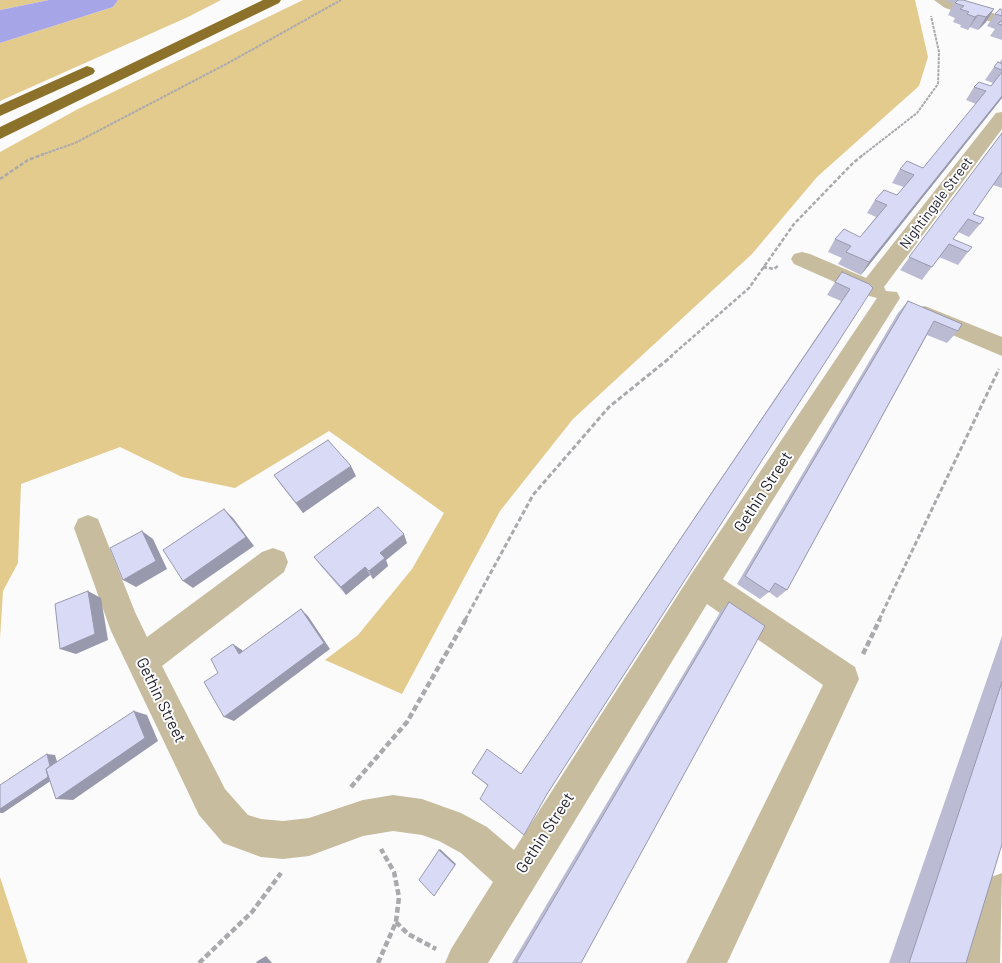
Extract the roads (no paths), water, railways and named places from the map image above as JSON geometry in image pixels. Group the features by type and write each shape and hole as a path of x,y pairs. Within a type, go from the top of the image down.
{"highway":[{"path":"0,134 274,0"},
{"path":"0,111 98,65"}],"street":[{"path":"945,3 1002,21"},
{"name":"Nightingale Street","path":"879,293 1002,117"},
{"path":"802,259 1002,347"},
{"name":"Gethin Street","path":"88,528 122,620 142,661 212,802 236,830 261,838 283,840 309,837 354,806 422,817 448,826 474,840 518,878 703,583 879,293"},
{"path":"142,661 273,562"},
{"path":"703,583 843,679 706,963"},
{"path":"453,957 518,878"},
{"path":"989,951 1002,892"}],"water":[{"path":"49,0 118,0 113,7 0,43 0,10"}]}
